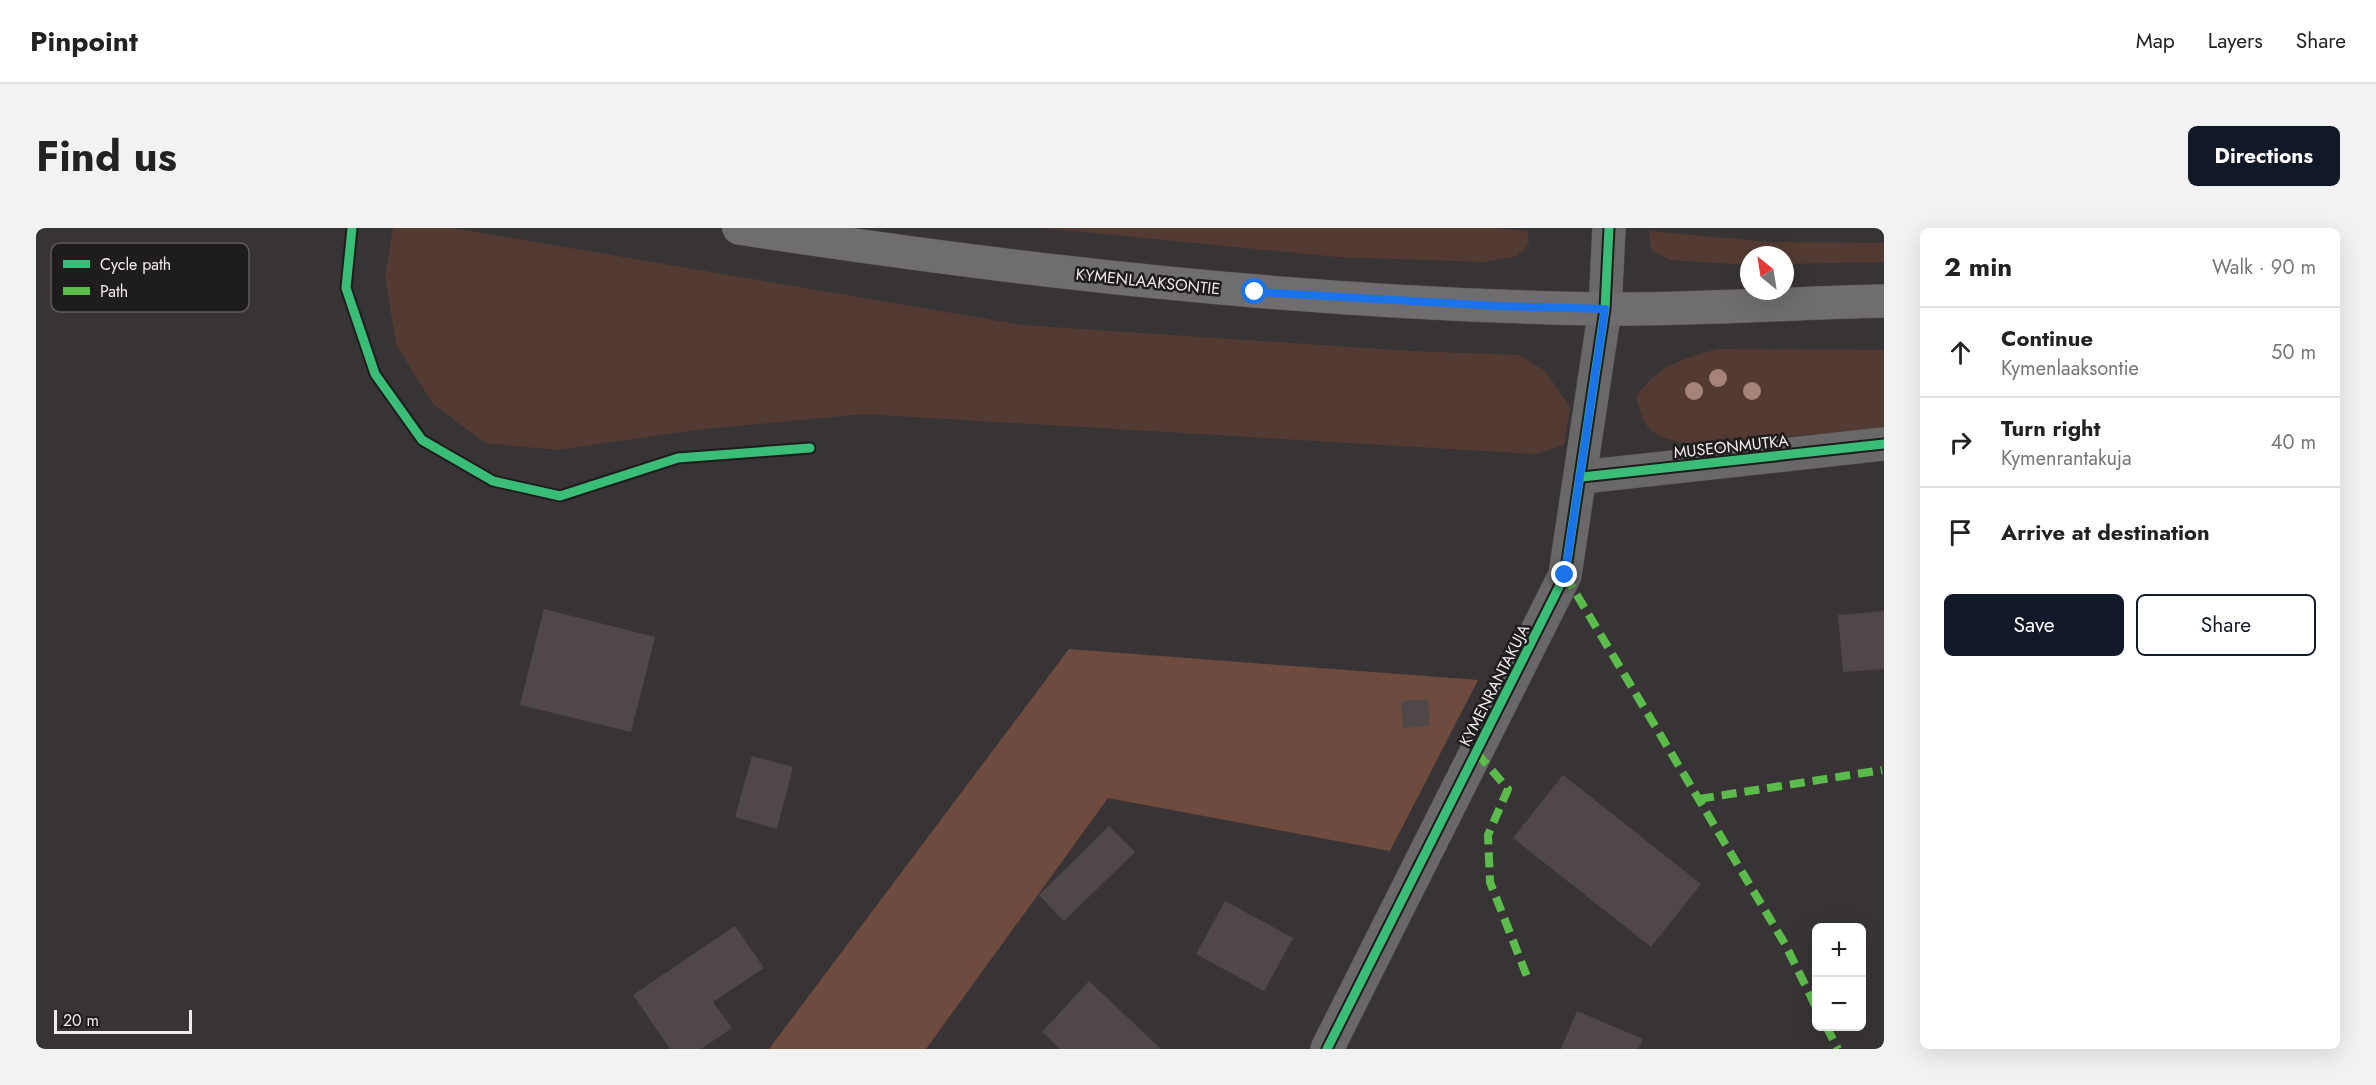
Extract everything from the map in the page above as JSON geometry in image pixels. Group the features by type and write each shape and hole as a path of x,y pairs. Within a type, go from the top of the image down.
{"main road":[{"name":"KYMENLAAKSONTIE","path":"739,228 923,256 1255,292 1497,306 1605,309 1884,301"}],"street":[{"name":"KYMENRANTAKUJA","path":"1327,1049 1565,575 1582,477 1605,309 1609,228"},
{"name":"MUSEONMUTKA","path":"1582,477 1884,444"}],"shaded area":[{"path":"393,228 453,228 1022,325 1410,351 1519,355 1545,371 1570,407 1564,445 1536,454 863,414 696,430 557,450 485,443 433,404 396,344 385,277"},
{"path":"1043,228 1495,228 1527,231 1529,244 1517,256 1485,262 1338,257"},
{"path":"1649,231 1768,242 1884,243 1884,262 1794,264 1794,246 1740,246 1740,264 1670,260 1651,250"},
{"path":"1717,349 1884,350 1884,429 1688,444 1666,438 1652,431 1643,418 1636,396 1654,376 1663,370"},
{"path":"1069,649 1478,680 1390,851 1108,798 926,1049 769,1049"}],"building":[{"path":"544,609 655,637 631,732 520,705"},
{"path":"1884,611 1884,669 1843,672 1838,615"},
{"path":"1428,699 1430,726 1403,728 1401,701"},
{"path":"752,756 793,767 777,829 735,817"},
{"path":"1563,775 1701,884 1651,947 1513,838"},
{"path":"1109,826 1135,852 1064,921 1039,895"},
{"path":"1225,901 1293,938 1264,991 1196,954"},
{"path":"735,926 764,968 713,1002 732,1028 701,1049 670,1049 633,995"},
{"path":"1089,981 1161,1049 1060,1049 1042,1032"},
{"path":"1577,1011 1643,1039 1638,1049 1561,1049"}],"marked path":[{"path":"1565,575 1785,944 1812,999"},
{"path":"1477,753 1508,789 1488,835 1490,882 1528,979"},
{"path":"1699,799 1882,770"},
{"path":"1829,1031 1838,1049"}],"cycle path":[{"path":"352,228 346,288 375,374 422,440 493,481 560,496 678,458 810,448"},
{"path":"1327,1049 1565,575 1605,309 1609,228"},
{"path":"1582,477 1884,444"}],"route":[{"path":"1255,292 1497,306 1605,309 1582,477 1565,575"}]}
